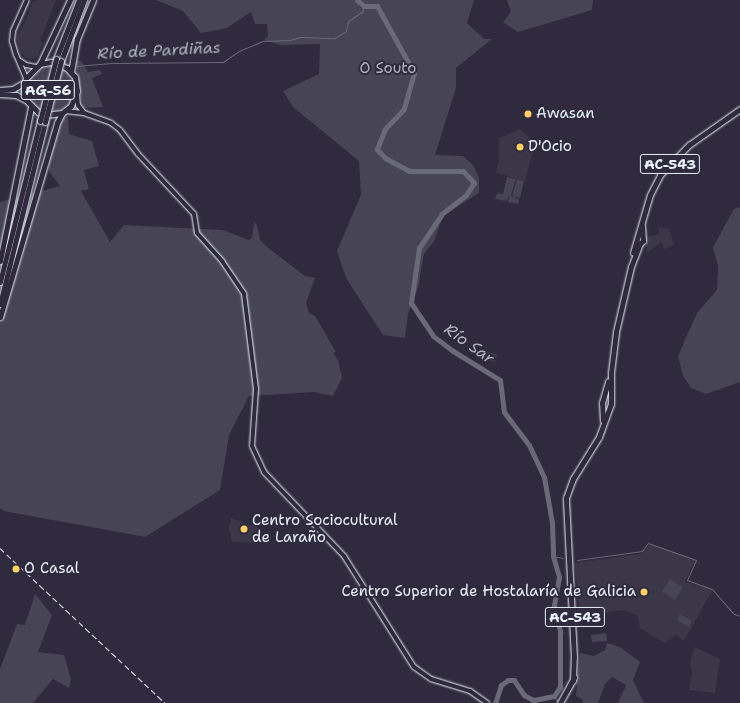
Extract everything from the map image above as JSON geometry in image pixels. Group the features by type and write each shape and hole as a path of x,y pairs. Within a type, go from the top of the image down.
{"highway":[{"path":"0,90 13,89 25,80 38,65 70,0"},
{"name":"AG-56","path":"0,282 59,60 79,0"},
{"name":"AG-56","path":"59,60 84,0"},
{"path":"0,317 54,134 64,112 73,102 77,91 71,72 77,39 93,0"},
{"path":"38,65 57,63 71,72"},
{"path":"25,80 26,100"},
{"path":"0,94 16,95 26,100 31,107 46,115 64,112"},
{"path":"0,261 31,107"},
{"name":"AG-56","path":"0,304 43,122"}],"main road":[{"name":"AC-543","path":"560,703 573,681 574,658 565,503 567,491 601,433 610,406 611,373 615,336 636,239 651,190 663,171 692,143 740,109"},
{"name":"AC-543","path":"631,267 642,238 643,219"},
{"path":"640,244 636,239 642,238"},
{"name":"AC-543","path":"601,433 604,416 603,403 611,373"},
{"path":"603,403 610,400"},
{"path":"603,403 610,406"}],"street":[{"path":"25,80 18,60 13,36 27,0"},
{"path":"18,60 26,66 38,65"},
{"path":"77,91 78,105 84,113"},
{"path":"64,112 84,113 111,123 120,130 138,154 195,217 197,233 222,261 246,297 256,389 252,446 260,465 274,483 344,556 410,662 431,679 467,690 487,703"}],"shaded area":[{"path":"38,0 56,0 40,41 43,43 38,54 40,55 30,60 19,52 17,37 29,14 32,2"},
{"path":"520,129 535,143 525,181 496,173 499,161 499,138"},
{"path":"659,227 669,229 674,245 664,249 661,242 647,253 645,237 659,234"},
{"path":"231,518 262,529 253,543 232,542 229,528"},
{"name":"Centro Superior de Hostalaría de Galicia","path":"650,544 695,560 685,582 713,589 684,641 676,635 665,643 640,628 638,616 625,610 580,616 575,563 641,554"},
{"path":"694,647 720,659 715,693 689,690 692,672 690,662"}],"green space":[{"name":"O Souto","path":"156,0 474,0 467,23 484,39 492,39 456,68 456,88 435,155 463,156 473,165 479,178 479,193 443,216 434,241 424,254 418,288 408,314 405,338 383,335 346,278 337,251 361,195 359,161 293,107 283,91 319,74 320,44 280,45 264,40 268,36 267,24 255,24 251,12 227,28 201,33 183,11"},
{"path":"507,0 593,0 592,10 518,32 503,22 511,12"},
{"path":"75,60 81,61 88,72 100,70 102,74 92,78 103,107 83,108"},
{"path":"51,66 64,70 70,76 74,89 70,102 64,108 51,112 38,108 32,102 28,89 32,76 38,70"},
{"path":"68,116 69,134 92,141 99,166 84,170 89,189 81,191 110,242 124,225 223,230 249,240 252,238 254,222 257,225 260,240 267,247 305,276 315,278 306,303 309,313 315,316 336,352 333,353 338,360 342,378 333,396 314,392 249,396 229,435 220,490 145,537 4,511 0,508 0,202 60,186 49,171 49,161 61,123 64,117"},
{"path":"507,177 516,179 511,196 519,199 518,204 508,202 509,195 507,201 495,199 497,193 503,194"},
{"path":"517,179 524,181 520,198 512,196"},
{"path":"740,207 740,382 706,394 691,388 683,376 678,356 697,313 717,290 718,266 713,247 734,209"},
{"path":"483,350 497,355 494,362 481,357"},
{"path":"670,579 683,587 675,600 662,592"},
{"path":"35,594 52,615 38,652 64,655 71,679 69,688 53,679 33,703 0,703 0,669 17,624 25,625"},
{"path":"680,614 692,621 689,627 677,620"},
{"path":"606,633 607,641 592,642 591,635"},
{"path":"607,643 620,647 640,662 633,680 644,703 618,703 626,685 612,677 605,684 598,703 582,703 583,700 576,696 580,653 594,656 605,650"}],"waterway":[{"name":"Río Sar","path":"357,0 364,6 377,6 414,73 404,109 385,129 377,149 385,158 409,171 463,171 474,183 466,195 442,214 419,248 411,303 433,336 453,351 500,380 504,412 529,445 544,477 552,523 553,556 559,577 554,605 560,632 560,687 554,696 533,700 524,695 514,680 508,680 501,685 495,703"},
{"name":"Río de Pardiñas","path":"77,66 114,63 223,62 239,51 262,41 290,40 300,37 335,38 346,31 348,21 362,12 364,6"},
{"path":"577,560 642,551 648,543 696,560 687,580 712,589 734,614 740,616"},
{"path":"553,556 563,558"},
{"name":"Río Sar","path":"554,696 558,702"}],"railway":[{"path":"0,548 165,703"}],"place":[{"name":"Awasan","path":"528,114"},
{"name":"D'Ocio","path":"520,147"},
{"name":"Centro Sociocultural de Laraño","path":"244,529"},
{"name":"O Casal","path":"16,569"},
{"name":"Centro Superior de Hostalaría de Galicia","path":"644,592"}]}
